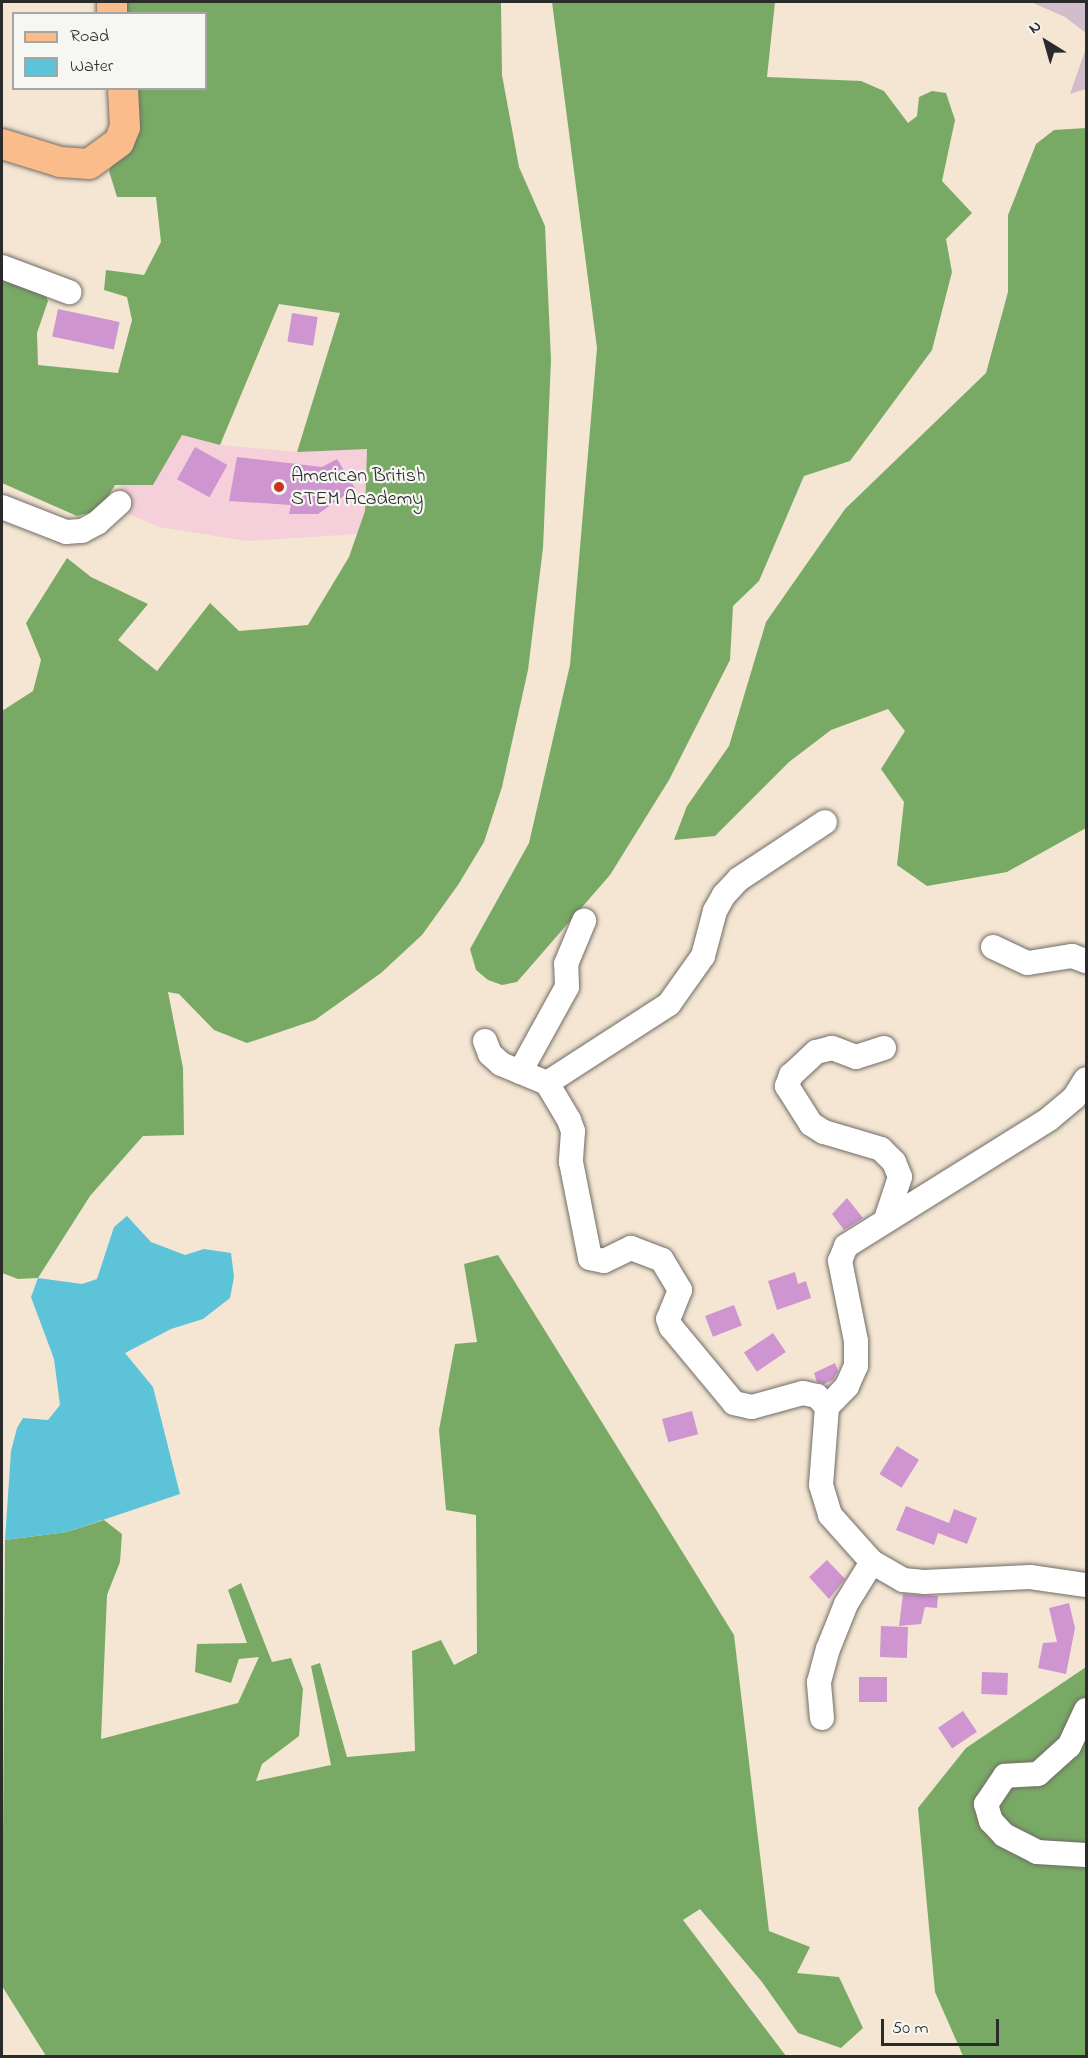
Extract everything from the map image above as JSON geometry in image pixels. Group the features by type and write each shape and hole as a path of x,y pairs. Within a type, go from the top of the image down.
{"main road":[{"path":"2,144 60,162 89,164 119,142 125,128 123,90"}],"street":[{"path":"2,267 69,292"},
{"path":"2,507 66,532 82,531 97,523 119,503"},
{"path":"547,1083 669,1004 703,956 715,911 724,895 739,879 825,822"},
{"path":"520,1072 567,987 566,964 584,921"},
{"path":"993,947 1028,963 1072,956 1086,961"},
{"path":"485,1041 490,1054 520,1072 547,1083 573,1131 571,1162 590,1258 604,1261 631,1248 662,1260 680,1290 668,1319 671,1327 734,1404 752,1407 803,1393 817,1396 827,1407"},
{"path":"884,1048 856,1057 832,1048 816,1052 791,1075 787,1086 811,1124 824,1132 881,1149 894,1162 900,1177 886,1219"},
{"path":"1086,1079 1074,1098 1050,1119 846,1246 840,1261 856,1341 856,1366 847,1386 827,1407 821,1485 830,1515 872,1562 903,1580 924,1582 1030,1577 1086,1585"},
{"path":"822,1718 819,1682 828,1649 846,1604 872,1562"},
{"path":"1086,1710 1069,1746 1038,1774 1005,1776 986,1804 991,1821 1004,1835 1037,1852 1086,1855"}],"shaded area":[{"path":"1031,2 1086,2 1086,33 1065,17"},
{"path":"1086,48 1086,89 1070,94"},
{"path":"181,435 220,445 297,452 367,448 365,511 357,534 247,541 159,527 119,510 121,485 153,485"}],"green space":[{"path":"123,2 501,2 502,75 519,167 545,226 551,360 543,548 528,670 502,787 484,842 458,885 422,935 381,973 315,1020 247,1043 214,1030 179,994 168,992 183,1068 184,1135 143,1136 90,1196 38,1278 18,1279 2,1273 2,711 33,691 41,660 26,623 67,558 91,577 148,604 118,640 157,671 210,603 239,631 308,625 349,557 365,511 367,449 297,452 340,313 279,304 220,445 182,435 153,485 115,485 100,510 77,516 2,483 2,260 37,273 48,301 37,333 38,365 118,373 132,320 127,297 104,290 106,270 144,275 161,242 156,197 117,197 109,171 138,121 134,90 207,90 207,12 125,12"},
{"path":"552,2 775,2 767,77 861,81 884,91 908,123 917,116 919,97 932,91 946,93 955,120 942,181 972,213 946,239 952,272 932,350 850,461 804,476 759,581 733,606 730,660 669,780 610,875 517,982 502,985 488,980 476,970 470,949 529,843 570,665 597,348"},
{"path":"1086,128 1086,828 1007,872 927,886 897,865 904,802 881,769 905,731 888,709 831,730 789,762 715,836 674,840 687,806 729,746 766,622 845,509 986,373 1008,292 1008,215 1036,144 1054,130"},
{"path":"498,1255 734,1635 769,1931 810,1947 797,1973 839,1977 863,2028 841,2048 798,2033 762,1982 700,1909 683,1920 786,2056 46,2056 2,1986 5,1540 67,1532 104,1520 122,1534 120,1562 107,1595 101,1739 238,1703 259,1657 239,1659 231,1683 195,1672 197,1644 247,1643 228,1590 241,1583 272,1662 291,1658 303,1689 299,1736 262,1764 256,1781 331,1765 311,1666 320,1663 347,1757 415,1751 412,1651 441,1640 454,1665 477,1653 476,1515 446,1510 439,1430 455,1344 477,1342 464,1264"},
{"path":"1086,1667 1086,2056 963,2056 935,1992 918,1808 966,1748"}],"water":[{"path":"127,1216 151,1242 185,1255 204,1249 231,1253 234,1277 230,1298 203,1319 171,1329 125,1353 153,1387 180,1494 67,1532 5,1540 11,1451 17,1428 23,1418 48,1420 60,1405 54,1359 31,1297 38,1278 82,1284 97,1279 114,1227"}],"building":[{"path":"58,309 120,322 114,349 52,336"},
{"path":"292,313 318,317 313,346 287,342"},
{"path":"195,447 227,465 209,497 177,479"},
{"path":"237,457 322,467 337,459 355,488 318,514 289,514 291,505 229,501"},
{"path":"847,1198 863,1218 844,1230 832,1214"},
{"path":"795,1272 798,1284 806,1281 811,1298 777,1310 768,1281"},
{"path":"734,1305 742,1326 713,1337 705,1316"},
{"path":"773,1333 786,1352 757,1372 744,1353"},
{"path":"835,1363 838,1371 833,1380 824,1384 817,1382 814,1373"},
{"path":"692,1411 698,1434 668,1442 662,1419"},
{"path":"897,1446 919,1460 902,1488 880,1474"},
{"path":"906,1506 949,1523 954,1509 977,1518 967,1544 938,1533 934,1545 896,1530"},
{"path":"827,1560 845,1579 829,1599 809,1577"},
{"path":"903,1594 938,1596 937,1608 925,1607 921,1624 899,1626"},
{"path":"1069,1603 1075,1628 1066,1674 1038,1668 1043,1643 1057,1642 1049,1608"},
{"path":"881,1626 908,1627 907,1658 880,1657"},
{"path":"982,1672 1008,1673 1007,1695 981,1694"},
{"path":"859,1677 887,1677 887,1702 859,1702"},
{"path":"963,1711 977,1732 952,1749 938,1728"}],"place":[{"name":"American British STEM Academy","path":"279,487"}]}
